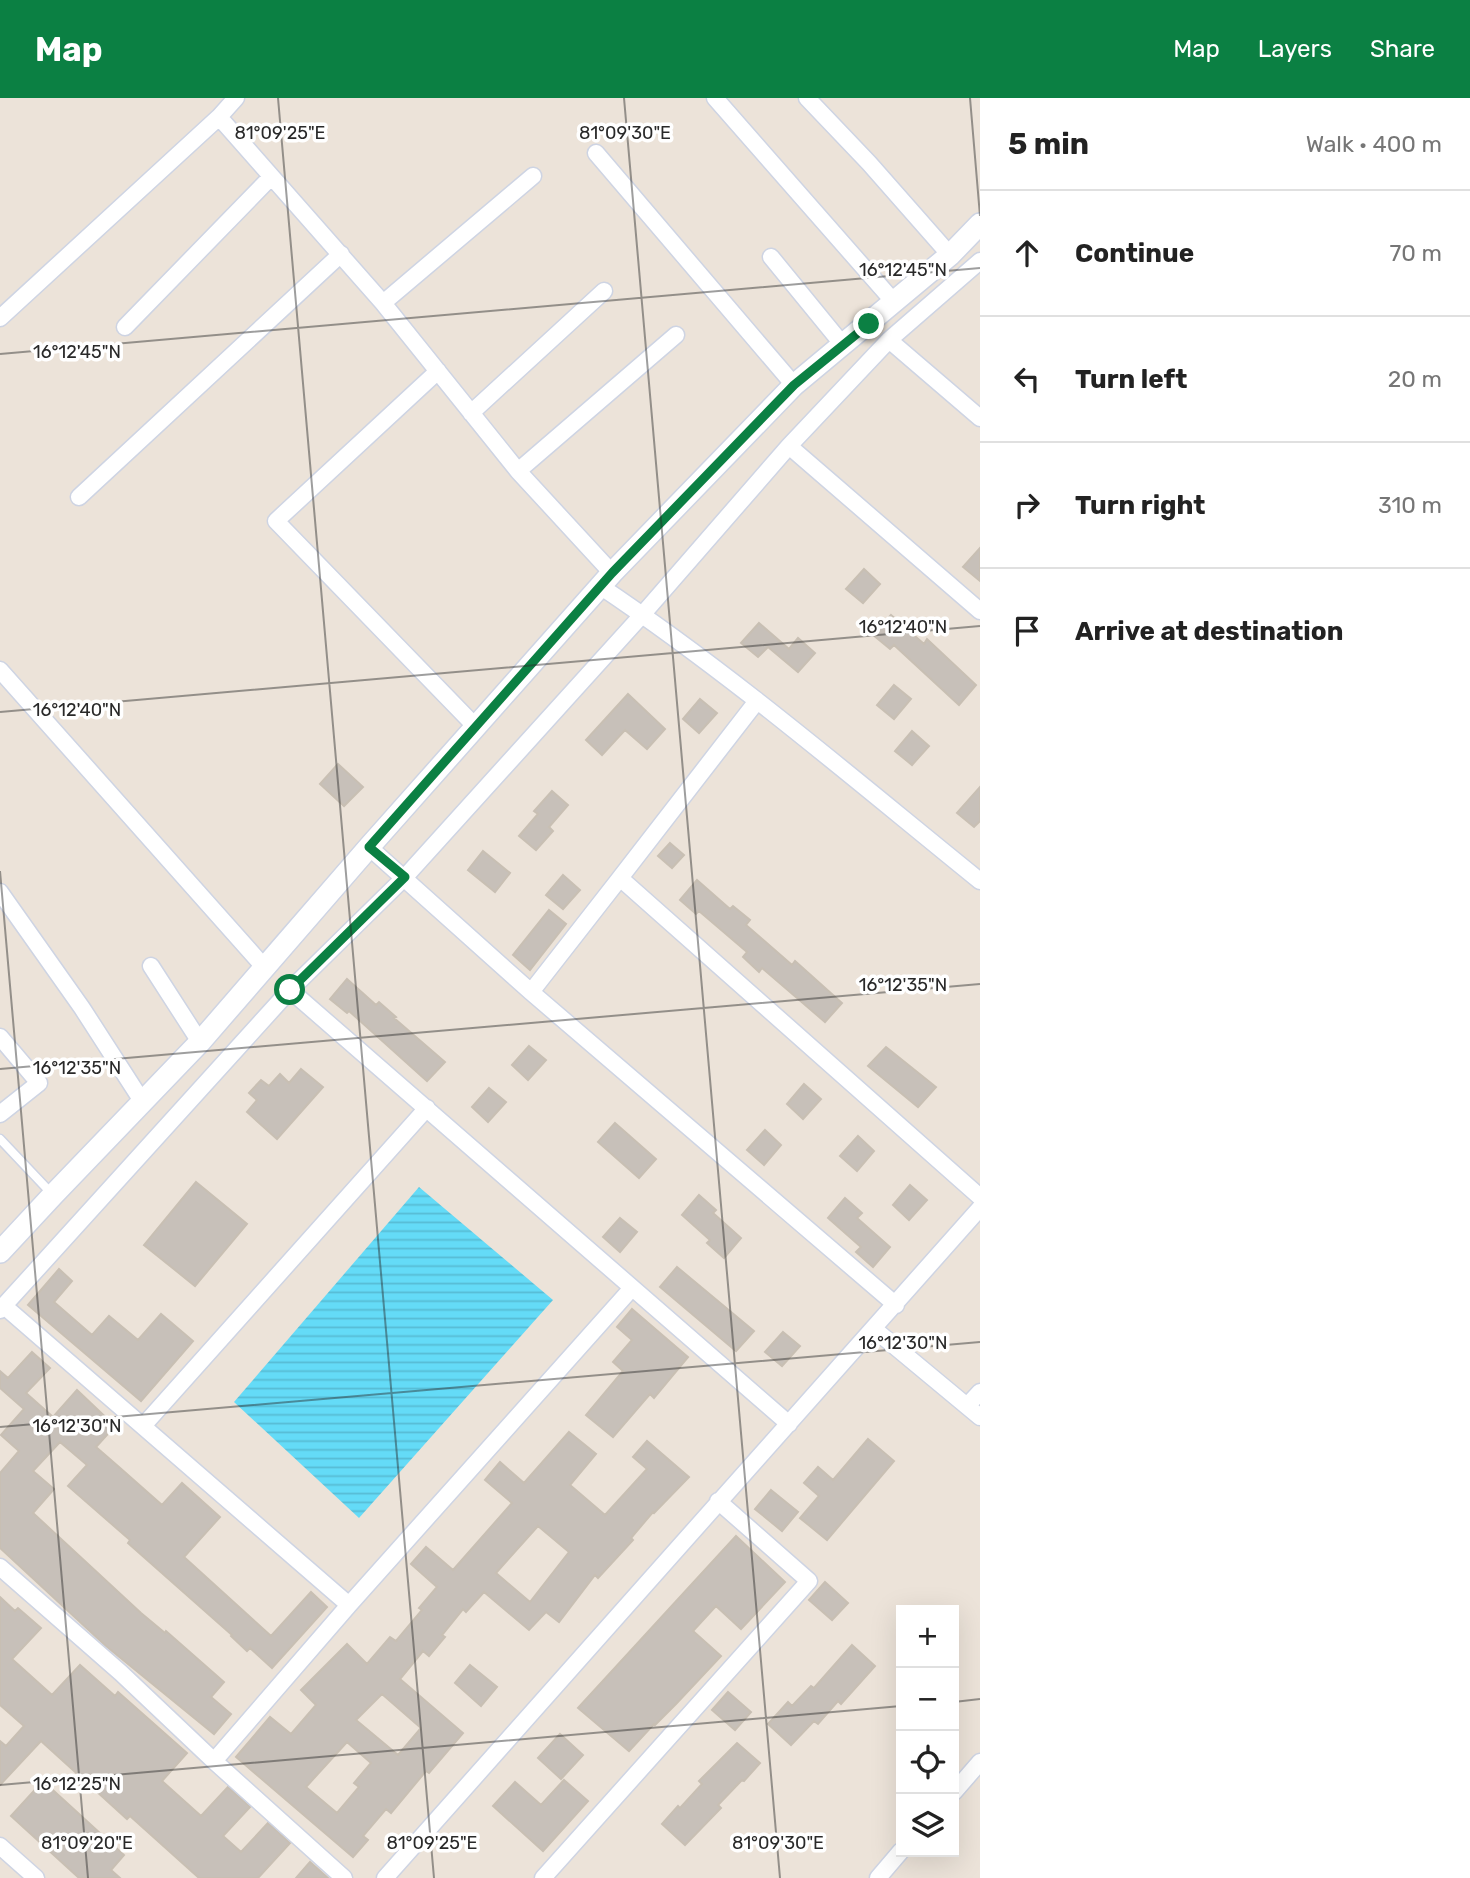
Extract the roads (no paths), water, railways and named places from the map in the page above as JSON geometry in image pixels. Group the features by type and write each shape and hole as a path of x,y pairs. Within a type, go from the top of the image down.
{"street":[{"path":"0,318 219,117 236,98"},
{"path":"715,98 894,302"},
{"path":"807,98 950,255"},
{"path":"219,117 383,303 606,580 642,615 757,701 980,881"},
{"path":"596,153 794,385"},
{"path":"383,303 533,176"},
{"path":"125,327 271,177"},
{"path":"0,1252 200,1042 606,580 794,385 950,255 980,224"},
{"path":"79,497 341,254"},
{"path":"771,257 843,345"},
{"path":"349,1605 2,1308 290,990 405,877 642,615 789,446 889,340 980,261"},
{"path":"471,414 604,291"},
{"path":"518,471 676,335"},
{"path":"889,340 980,418"},
{"path":"438,371 276,521 475,726"},
{"path":"789,446 980,611"},
{"path":"0,670 264,968"},
{"path":"531,992 757,701"},
{"path":"369,847 531,992 896,1305"},
{"path":"620,878 980,1197"},
{"path":"0,892 82,1008 142,1101"},
{"path":"151,966 200,1042"},
{"path":"290,990 789,1424"},
{"path":"0,1037 39,1083 0,1114"},
{"path":"143,1426 427,1108"},
{"path":"386,1878 980,1208"},
{"path":"214,1761 349,1605 632,1288"},
{"path":"874,1329 980,1417"},
{"path":"967,1406 980,1392"},
{"path":"543,1878 809,1581 718,1501"},
{"path":"0,1567 121,1673 344,1878"},
{"path":"959,1786 980,1762"},
{"path":"0,1846 36,1878"},
{"path":"878,1878 896,1857"}],"lane":[{"path":"0,1139 52,1195"}],"water":[{"path":"419,1187 553,1300 359,1518 234,1402"}]}
